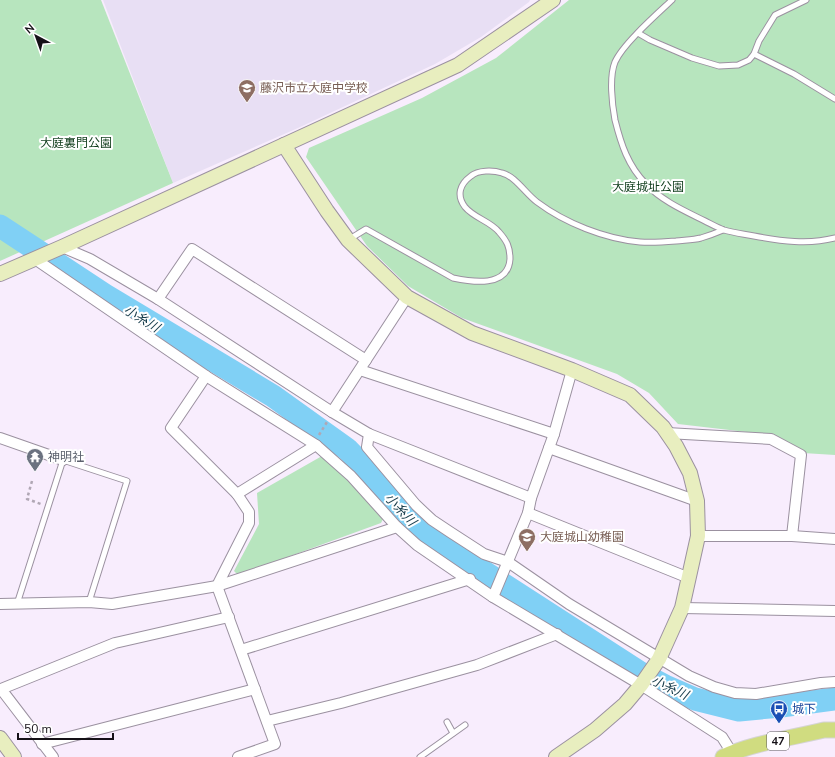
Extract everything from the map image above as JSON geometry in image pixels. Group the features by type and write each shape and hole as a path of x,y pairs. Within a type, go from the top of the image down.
{"main road":[{"name":"47","path":"727,755 824,730 835,730"}],"street":[{"path":"0,274 284,146 458,65 553,0"},
{"path":"284,146 348,240 406,297 472,333 572,370 630,395 663,427 676,446 690,473 697,501 698,536 682,608 656,663 625,704 595,730 556,757"},
{"path":"62,247 90,260 158,299 332,412 369,434 531,498"},
{"path":"158,299 192,249 366,360"},
{"path":"35,259 206,376 317,440 397,527 417,545 470,580 495,593 557,634 642,683 722,737 727,755"},
{"path":"332,412 406,297"},
{"path":"360,370 554,434"},
{"path":"495,593 502,572 508,562 528,513 531,498 554,434 572,370"},
{"path":"206,376 171,428 237,494 249,512 250,523 217,586 275,744 238,757"},
{"path":"667,433 771,439 800,455 792,536"},
{"path":"369,434 367,447 416,505 438,524 484,554 508,562 656,663 714,687 735,693 756,694 835,682"},
{"path":"0,438 63,460"},
{"path":"237,494 317,440"},
{"path":"549,448 697,501"},
{"path":"528,513 689,578"},
{"path":"0,604 89,602 112,604 217,586 397,527"},
{"path":"698,536 792,536 835,539"},
{"path":"241,650 470,580"},
{"path":"682,608 835,611"},
{"path":"53,757 1,689 115,643 229,617"},
{"path":"267,720 341,703 477,665 557,634"},
{"path":"42,744 255,689"},
{"path":"0,738 14,757"}],"lane":[{"path":"672,0 638,33 619,54 614,64 612,80 614,114 621,143 628,160 645,184 658,195 723,230 784,242 802,242 835,238"},
{"path":"638,33 650,40 692,58 719,66 738,64 749,60 754,54 759,41 775,15 806,0"},
{"path":"754,54 806,81 835,99"},
{"path":"348,240 366,229 453,278 467,281 480,281 491,280 501,276 506,273 510,262 510,248 506,240 498,230 472,214 465,207 460,195 460,187 466,179 476,172 504,173 521,186 537,202 577,225 595,232 628,241 659,242 699,239 723,230"},
{"path":"17,604 63,460 127,481 89,602"},
{"path":"447,722 454,733"},
{"path":"420,757 465,725"}],"path":[{"path":"317,440 326,424"},
{"path":"32,481 27,499 48,506"}],"shaded area":[{"name":"藤沢市立大庭中学校","path":"103,0 530,0 481,37 435,64 298,128 173,183"}],"green space":[{"name":"大庭裏門公園","path":"0,0 101,0 173,183 0,261"},
{"name":"大庭城址公園","path":"569,0 835,0 835,455 803,453 773,435 678,424 649,393 617,374 462,318 408,286 367,246 306,157 309,148 422,98 496,58"},
{"path":"322,456 329,458 384,517 381,523 238,575 234,571 259,524 257,493"}],"waterway":[{"name":"小糸川","path":"0,226 105,295 273,396 347,449 376,479 419,528 433,539 642,674 695,699 739,710 835,699"}],"place":[{"name":"藤沢市立大庭中学校","path":"247,103"},
{"name":"神明社","path":"35,472"},
{"name":"大庭城山幼稚園","path":"527,552"},
{"name":"城下","path":"779,724"}]}
